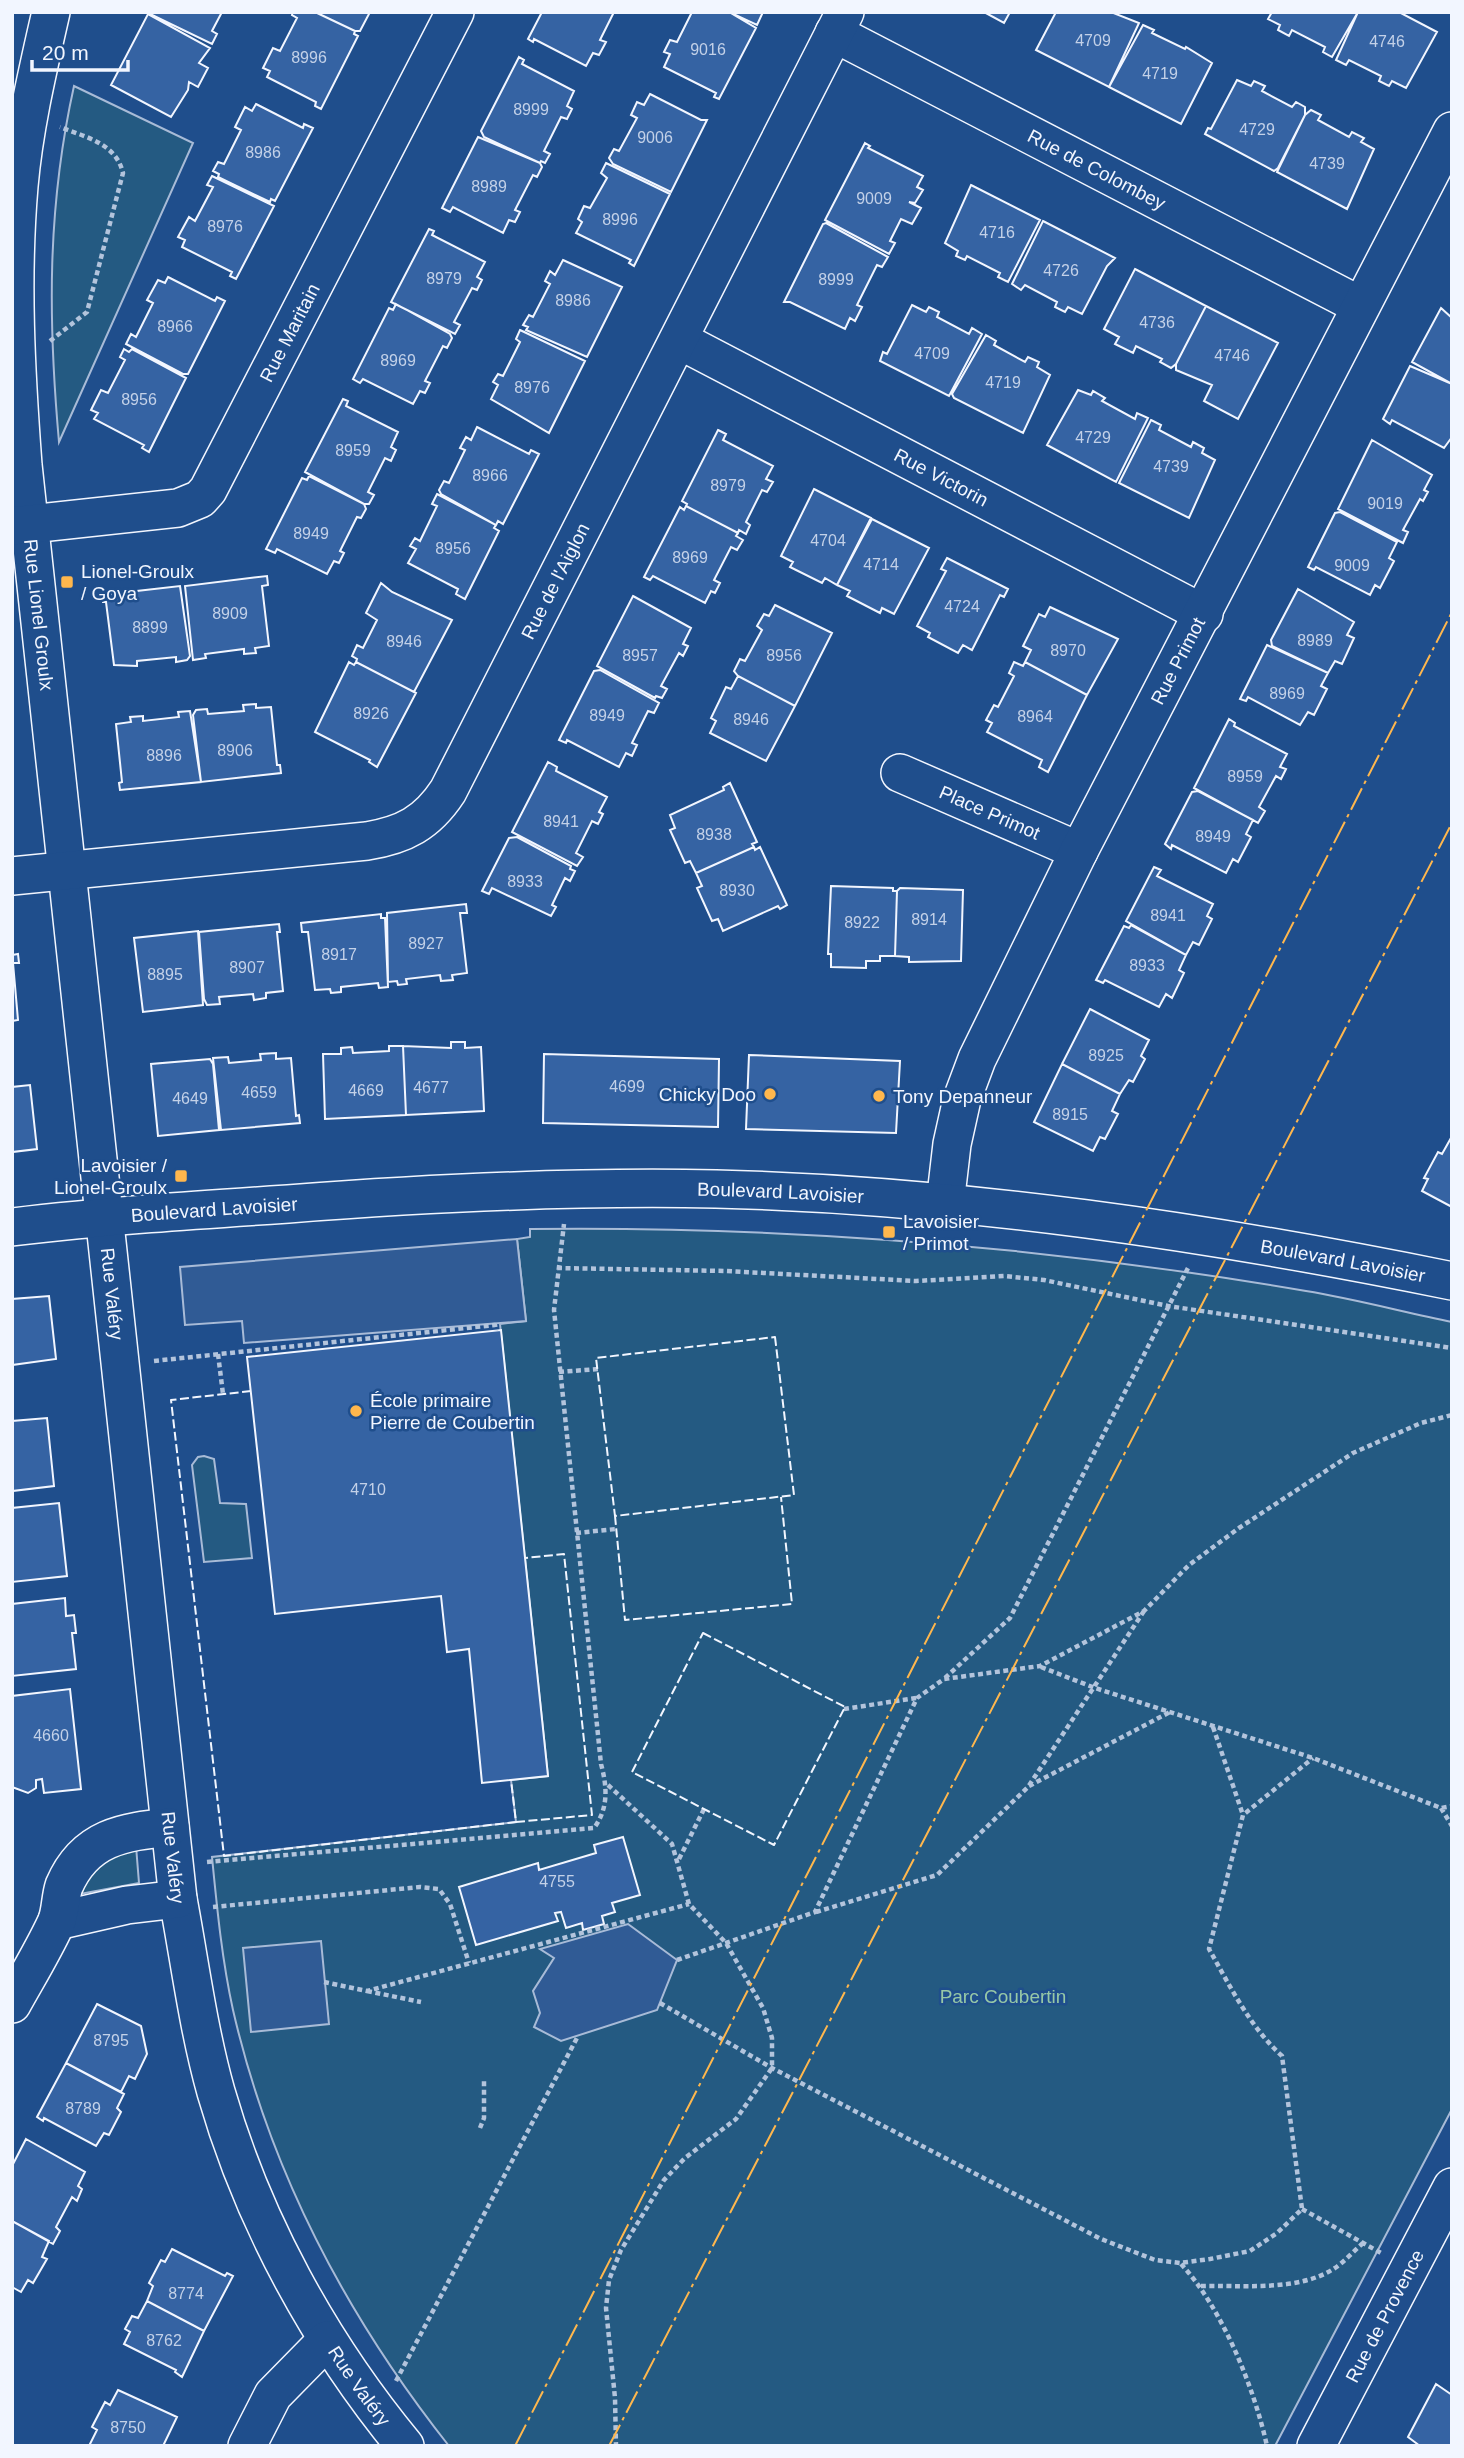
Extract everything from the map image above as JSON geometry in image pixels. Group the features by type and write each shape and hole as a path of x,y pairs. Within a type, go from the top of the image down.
{"street":[{"name":"Rue Lionel Groulx","path":"51,12 15,184 14,344 21,524 67,870 104,1218"},
{"name":"Rue Maritain","path":"21,524 178,508 200,499 208,490 455,12"},
{"name":"Rue de Colombey","path":"840,23 1359,305"},
{"name":"Rue de l'Aiglon","path":"12,876 395,837 417,826 435,810 448,791 840,23"},
{"name":"Rue Primot","path":"946,1204 952,1144 962,1099 976,1059 1079,851 1204,614 1359,305 1452,131"},
{"name":"Rue Victorin","path":"679,340 1204,614"},
{"name":"Place Primot","path":"900,774 1079,851"},
{"name":"Boulevard Lavoisier","path":"12,1227 479,1190 719,1189 946,1204 1204,1236 1307,1252 1452,1281"},
{"name":"Rue Valéry","path":"104,1218 178,1891 197,2013 216,2093 266,2222 327,2340 405,2446"},
{"path":"12,2004 57,1921 64,1887 83,1855 105,1840 131,1831 170,1827"},
{"path":"57,1921 178,1891"},
{"name":"Rue de Provence","path":"1316,2446 1452,2187"},
{"path":"247,2446 273,2395 327,2340"}],"path":[{"path":"14,344 52,341 87,312 123,173 120,161 105,145 29,116"},
{"path":"178,1891 594,1828 602,1818 607,1784 601,1764 554,1310 557,1268 569,1189"},
{"path":"844,1709 917,1698 944,1679 1010,1618 1204,1236"},
{"path":"557,1268 726,1271 916,1281 1004,1276 1044,1280 1168,1306 1452,1348"},
{"path":"121,1364 218,1354 250,1354 495,1325 496,1331"},
{"path":"218,1354 223,1394"},
{"path":"559,1372 598,1369"},
{"path":"677,1960 815,1912 937,1875 1028,1787 1144,1611 1189,1565 1239,1528 1353,1453 1421,1423 1452,1415"},
{"path":"576,1534 617,1529"},
{"path":"944,1679 1040,1666 1144,1611"},
{"path":"1040,1666 1095,1688 1313,1758 1441,1808 1452,1806"},
{"path":"815,1912 917,1698"},
{"path":"1028,1787 1171,1712"},
{"path":"1213,1726 1243,1815 1209,1949 1236,1997 1268,2043 1282,2056 1302,2209"},
{"path":"1243,1815 1313,1758"},
{"path":"607,1784 672,1844 689,1904 726,1943 763,2008 772,2038 772,2068 736,2119 685,2158 664,2180 621,2250 609,2280 606,2308 615,2398 616,2446"},
{"path":"1441,1808 1452,1826"},
{"path":"678,1860 704,1809"},
{"path":"178,1891 420,1887 439,1889 450,1904 469,1964"},
{"path":"366,1991 689,1904"},
{"path":"324,1982 421,2002"},
{"path":"660,2003 772,2068 1101,2239 1155,2260 1180,2263 1250,2250 1277,2233 1302,2209"},
{"path":"379,2413 578,2036"},
{"path":"480,2128 484,2118 484,2078"},
{"path":"1302,2209 1409,2269"},
{"path":"1201,2286 1289,2283 1312,2277 1333,2269 1363,2243"},
{"path":"1180,2263 1201,2286 1259,2413 1266,2446"}],"green space":[{"path":"74,86 193,143 59,442 53,352 52,264 59,176"},
{"name":"Parc Coubertin","path":"530,1229 725,1231 919,1242 1016,1251 1113,1262 1306,1291 1452,1322 1452,2109 1275,2446 449,2446 377,2346 317,2240 268,2128 233,2010 223,1953 212,1857 516,1822 511,1780 548,1776 500,1324 526,1321 517,1239 530,1237"},
{"path":"198,1457 214,1459 220,1503 246,1504 252,1558 204,1562 192,1465"},
{"path":"136,1846 139,1883 80,1894 96,1859"}],"shaded area":[{"path":"517,1239 526,1321 244,1343 242,1321 185,1325 180,1267"},
{"path":"628,1924 677,1960 657,2010 561,2041 534,2027 540,2013 533,1991 554,1958 540,1949"},
{"path":"321,1941 329,2024 251,2032 243,1948"}],"building":[{"path":"222,12 212,31 217,34 212,44 148,13"},
{"path":"293,12 315,12 355,31 354,34 358,36 321,109 315,106 316,102 267,77 270,71 263,68 273,48 280,51 297,18 292,15"},
{"path":"315,12 370,12 360,31 355,31"},
{"path":"542,12 614,12 600,40 606,42 599,55 593,53 586,66 534,39 533,42 528,39"},
{"path":"692,12 729,12 756,28 719,99 714,97 716,93 664,67 670,54 664,52 670,40 677,42"},
{"path":"729,12 763,12 757,25"},
{"path":"984,12 1010,12 1004,23"},
{"path":"1056,12 1111,12 1139,23 1109,87 1036,50"},
{"path":"1272,12 1358,12 1332,57 1323,52 1325,47 1292,30 1289,36 1278,30 1280,25 1268,19"},
{"path":"1358,12 1399,12 1437,32 1406,88 1392,81 1389,86 1379,81 1381,76 1349,60 1346,65 1336,60"},
{"path":"148,14 210,48 199,63 208,68 198,87 189,82 188,90 171,117 111,85"},
{"path":"1143,25 1154,30 1152,33 1185,49 1186,47 1212,63 1181,124 1109,87"},
{"path":"519,57 524,60 522,64 574,91 567,106 572,109 567,119 561,117 544,151 550,154 545,163 484,137 481,131"},
{"path":"1237,80 1251,86 1254,81 1265,86 1262,91 1292,107 1296,102 1305,107 1305,115 1274,171 1205,134 1208,128 1211,129"},
{"path":"650,94 701,120 707,120 671,192 613,164 609,158 614,149 619,151 637,118 631,115 637,102 644,105"},
{"path":"256,104 303,128 304,124 313,128 275,201 271,199 270,202 218,177 219,174 213,171 218,162 224,164 241,130 235,127 245,107 252,111"},
{"path":"1311,110 1321,115 1318,120 1349,137 1352,132 1364,138 1361,142 1374,149 1347,209 1277,172 1305,115"},
{"path":"478,137 540,163 542,167 537,177 533,175 515,210 520,212 515,222 509,220 503,233 453,207 450,212 442,208"},
{"path":"865,143 870,146 868,148 923,176 917,187 923,190 915,203 909,202 921,208 912,224 901,219 890,241 895,243 889,254 825,220"},
{"path":"606,163 670,194 634,266 629,263 631,260 576,233 582,222 578,219 584,206 590,208 607,178 601,173"},
{"path":"212,176 274,206 236,279 230,276 232,272 182,247 185,240 178,237 189,217 195,221 213,187 207,185"},
{"path":"971,185 1040,220 1008,282 998,277 1000,273 967,256 965,260 956,256 958,251 945,243"},
{"path":"1043,221 1115,258 1107,266 1082,314 1068,307 1065,312 1055,307 1057,302 1025,285 1021,290 1012,284"},
{"path":"826,223 888,257 882,267 877,265 857,305 862,307 855,321 850,318 845,329 790,302 784,302 823,224"},
{"path":"429,229 434,231 432,235 485,262 477,277 482,280 477,290 472,288 454,322 460,325 455,334 391,302"},
{"path":"563,260 622,287 587,357 526,330 528,327 523,325 529,315 533,317 550,284 545,281 550,271 555,275"},
{"path":"1135,269 1206,306 1176,364 1171,368 1160,362 1162,359 1136,346 1133,353 1115,344 1119,337 1104,329"},
{"path":"168,277 215,301 217,297 225,301 188,374 183,374 126,344 131,334 136,337 153,303 147,300 158,280 165,283"},
{"path":"396,304 450,334 452,338 447,348 443,346 425,381 430,383 425,393 420,391 413,404 363,379 360,383 353,379 389,308 393,310"},
{"path":"912,305 926,312 929,307 939,312 937,317 969,334 972,328 982,334 949,396 880,361 883,352 887,354"},
{"path":"1206,306 1278,343 1238,419 1204,401 1212,385 1176,370 1176,364"},
{"path":"1441,308 1452,318 1452,384 1412,362"},
{"path":"520,330 585,361 549,433 491,399 498,385 493,382 498,374 503,376 520,342 516,339"},
{"path":"986,335 996,341 994,345 1025,362 1028,357 1039,362 1037,367 1050,375 1023,433 954,398 952,394"},
{"path":"124,349 129,352 132,349 186,378 149,452 142,448 144,445 94,419 98,413 91,410 101,390 108,393 125,360 120,357"},
{"path":"1410,366 1452,384 1452,437 1444,448 1392,420 1390,424 1383,419"},
{"path":"1078,390 1091,395 1093,391 1105,398 1102,401 1135,419 1137,413 1148,418 1116,482 1047,445"},
{"path":"343,399 348,401 346,406 398,432 391,447 396,450 391,461 385,458 368,492 374,495 369,504 364,504 305,472"},
{"path":"1151,420 1161,425 1159,430 1191,447 1193,442 1204,448 1202,453 1215,460 1189,518 1119,483"},
{"path":"477,427 529,454 531,450 539,454 503,524 498,521 496,525 441,494 439,490 444,481 449,483 465,450 460,448 466,437 471,440"},
{"path":"718,430 726,434 723,440 773,466 766,479 773,482 767,492 762,490 746,522 750,525 746,534 739,530 738,533 686,506 682,501"},
{"path":"1372,440 1432,475 1424,490 1428,492 1423,501 1420,499 1403,530 1408,532 1403,543 1338,509"},
{"path":"309,476 364,504 366,509 361,518 357,517 340,551 344,553 339,563 334,561 327,574 277,549 275,553 266,549 302,478 307,480"},
{"path":"814,489 871,518 837,585 825,578 822,583 790,567 793,562 781,556"},
{"path":"437,494 496,525 494,528 499,531 465,599 456,594 458,589 408,563 416,549 410,546 415,538 420,541 437,506 432,504"},
{"path":"686,506 738,533 736,536 743,540 737,550 731,547 714,580 720,583 715,593 711,591 705,603 653,576 650,580 644,577 680,507 684,510"},
{"path":"1340,512 1397,542 1389,558 1394,561 1380,588 1375,585 1370,595 1316,567 1314,570 1308,567 1335,513"},
{"path":"872,519 929,548 894,614 882,608 880,613 847,596 850,591 837,585"},
{"path":"947,558 1008,589 1004,597 1000,595 972,650 963,645 958,653 928,637 930,633 917,626 946,571 941,569"},
{"path":"267,576 268,585 262,586 269,646 255,648 256,653 244,654 244,649 205,654 206,658 193,660 185,586"},
{"path":"381,583 392,592 452,620 414,692 356,662 357,659 352,656 357,645 363,648 377,620 366,613"},
{"path":"180,586 190,656 187,660 176,662 176,657 137,661 137,666 114,665 106,602 103,602 102,595"},
{"path":"1298,589 1354,622 1347,635 1354,638 1342,664 1335,661 1328,673 1272,646 1271,640"},
{"path":"633,596 691,628 683,644 688,646 683,656 679,653 661,686 667,689 662,698 655,698 597,666"},
{"path":"775,605 832,633 795,706 738,676 734,671 740,659 745,661 762,630 757,626 764,614 769,616"},
{"path":"1050,607 1118,639 1087,695 1025,662 1031,650 1023,646 1039,614 1045,617"},
{"path":"1267,645 1328,673 1321,686 1327,689 1314,715 1308,712 1300,725 1248,697 1246,701 1240,699"},
{"path":"349,662 354,665 356,662 416,693 377,767 369,762 370,760 315,732"},
{"path":"1014,662 1023,666 1025,662 1087,695 1048,772 1039,767 1042,760 987,732 992,723 986,720 994,705 998,707 1014,676 1009,673"},
{"path":"600,670 659,703 654,713 648,711 632,743 637,745 632,756 626,753 619,767 567,740 566,743 559,740 594,671"},
{"path":"738,676 795,706 766,761 710,733 716,721 711,718 726,687 731,689"},
{"path":"256,704 256,708 271,707 277,765 280,765 281,773 201,782 193,715 196,710 207,709 208,714 244,711 243,705"},
{"path":"190,711 201,782 120,790 119,783 122,782 116,724 131,722 130,717 143,716 143,721 179,717 178,712"},
{"path":"1229,719 1235,723 1234,726 1287,754 1280,767 1286,769 1281,779 1276,776 1259,807 1265,811 1258,823 1194,788"},
{"path":"548,762 557,767 556,771 607,797 599,812 603,814 598,824 592,821 576,853 583,857 577,866 512,832"},
{"path":"730,783 757,842 752,844 754,847 696,873 690,861 685,863 670,830 675,828 670,815 724,790 723,787"},
{"path":"1198,791 1253,820 1246,834 1251,837 1238,862 1233,859 1226,873 1172,845 1171,849 1165,844 1192,792"},
{"path":"517,837 571,866 570,869 575,871 570,881 565,878 552,905 556,907 551,916 492,888 489,894 482,891 509,838"},
{"path":"754,847 755,850 760,847 787,905 780,909 778,906 723,931 718,919 712,921 697,888 702,886 696,873"},
{"path":"1154,867 1161,870 1157,876 1213,904 1207,916 1212,919 1199,945 1193,942 1186,955 1126,921"},
{"path":"831,886 893,888 893,891 897,891 895,956 880,956 880,961 866,961 866,968 831,967 831,954 828,954"},
{"path":"900,888 963,890 961,961 909,962 909,957 895,956 897,891"},
{"path":"466,904 467,913 460,913 467,973 452,975 453,980 441,981 440,975 406,979 407,984 388,982 387,913"},
{"path":"381,914 381,918 385,918 388,987 379,988 378,983 341,987 341,992 331,993 330,989 315,990 308,932 302,932 301,923"},
{"path":"279,924 280,932 277,932 283,991 266,993 266,998 254,1000 253,994 219,997 220,1004 207,1005 204,999 199,932"},
{"path":"1131,925 1186,955 1179,970 1184,973 1172,998 1166,994 1159,1007 1105,980 1103,983 1096,980 1124,926 1129,928"},
{"path":"198,931 203,1005 143,1012 134,938"},
{"path":"18,954 19,963 13,963 18,1020 12,1021 12,955"},
{"path":"1090,1009 1149,1040 1141,1056 1145,1059 1133,1082 1129,1080 1120,1094 1062,1064"},
{"path":"451,1042 465,1042 465,1048 481,1047 484,1111 406,1115 403,1046 451,1048"},
{"path":"389,1046 403,1046 406,1115 325,1119 323,1054 341,1054 341,1048 352,1047 353,1053 389,1051"},
{"path":"276,1053 276,1059 291,1058 296,1116 299,1115 300,1123 221,1130 213,1058 228,1057 229,1063 261,1060 260,1054"},
{"path":"544,1054 719,1059 718,1127 543,1123"},
{"path":"749,1055 900,1061 896,1133 746,1129"},
{"path":"210,1059 213,1064 219,1130 158,1136 151,1064"},
{"path":"1062,1064 1120,1094 1112,1111 1118,1114 1105,1139 1100,1137 1093,1151 1034,1122"},
{"path":"30,1085 37,1149 12,1152 12,1087"},
{"path":"1451,1138 1452,1207 1422,1191 1428,1179 1424,1178 1438,1152 1442,1154"},
{"path":"49,1296 56,1359 12,1365 12,1299"},
{"path":"501,1330 548,1776 482,1783 469,1649 447,1652 441,1596 275,1614 247,1357"},
{"path":"47,1418 54,1486 12,1491 12,1421"},
{"path":"59,1503 67,1576 12,1582 12,1508"},
{"path":"65,1598 66,1616 74,1615 76,1633 72,1633 76,1669 12,1676 12,1604"},
{"path":"70,1689 81,1789 44,1793 42,1779 36,1780 36,1788 28,1793 12,1787 12,1696"},
{"path":"623,1837 640,1895 612,1903 615,1912 602,1916 604,1924 583,1930 582,1923 566,1928 561,1912 555,1913 558,1921 476,1945 459,1887 538,1863 539,1870 596,1853 594,1845"},
{"path":"97,2004 141,2026 147,2054 135,2079 129,2076 121,2092 66,2063"},
{"path":"66,2063 124,2094 117,2108 121,2112 109,2135 104,2133 96,2146 44,2118 43,2121 37,2117"},
{"path":"26,2139 85,2172 78,2186 82,2189 77,2201 72,2197 56,2227 60,2231 53,2244 12,2221 12,2166"},
{"path":"12,2221 49,2241 42,2257 47,2259 33,2283 28,2280 21,2292 12,2287"},
{"path":"172,2249 225,2276 227,2273 233,2276 204,2331 147,2301 153,2286 149,2283 161,2260 165,2262"},
{"path":"147,2301 204,2331 182,2377 176,2370 124,2344 130,2332 125,2329 132,2316 138,2318"},
{"path":"1436,2384 1452,2395 1452,2446 1420,2446 1408,2437"},
{"path":"118,2390 177,2417 163,2446 89,2446 97,2430 92,2427 105,2402 110,2405"}],"fence":[{"path":"775,1337 794,1495 615,1516 596,1358 775,1337"},
{"path":"251,1391 171,1400 224,1856 516,1822 511,1780"},
{"path":"615,1516 625,1620 792,1604 781,1497"},
{"path":"516,1822 592,1815 564,1554 525,1558"},
{"path":"703,1633 845,1707 774,1845 632,1772 703,1633"}],"power":[{"path":"515,2446 1452,612"},
{"path":"609,2446 1452,823"}],"place":[{"name":"Lionel-Groulx / Goya","path":"67,582"},
{"name":"Chicky Doo","path":"770,1094"},
{"name":"Tony Depanneur","path":"879,1096"},
{"name":"Lavoisier / Lionel-Groulx","path":"181,1176"},
{"name":"Lavoisier / Primot","path":"889,1232"},
{"name":"École primaire Pierre de Coubertin","path":"356,1411"}]}
